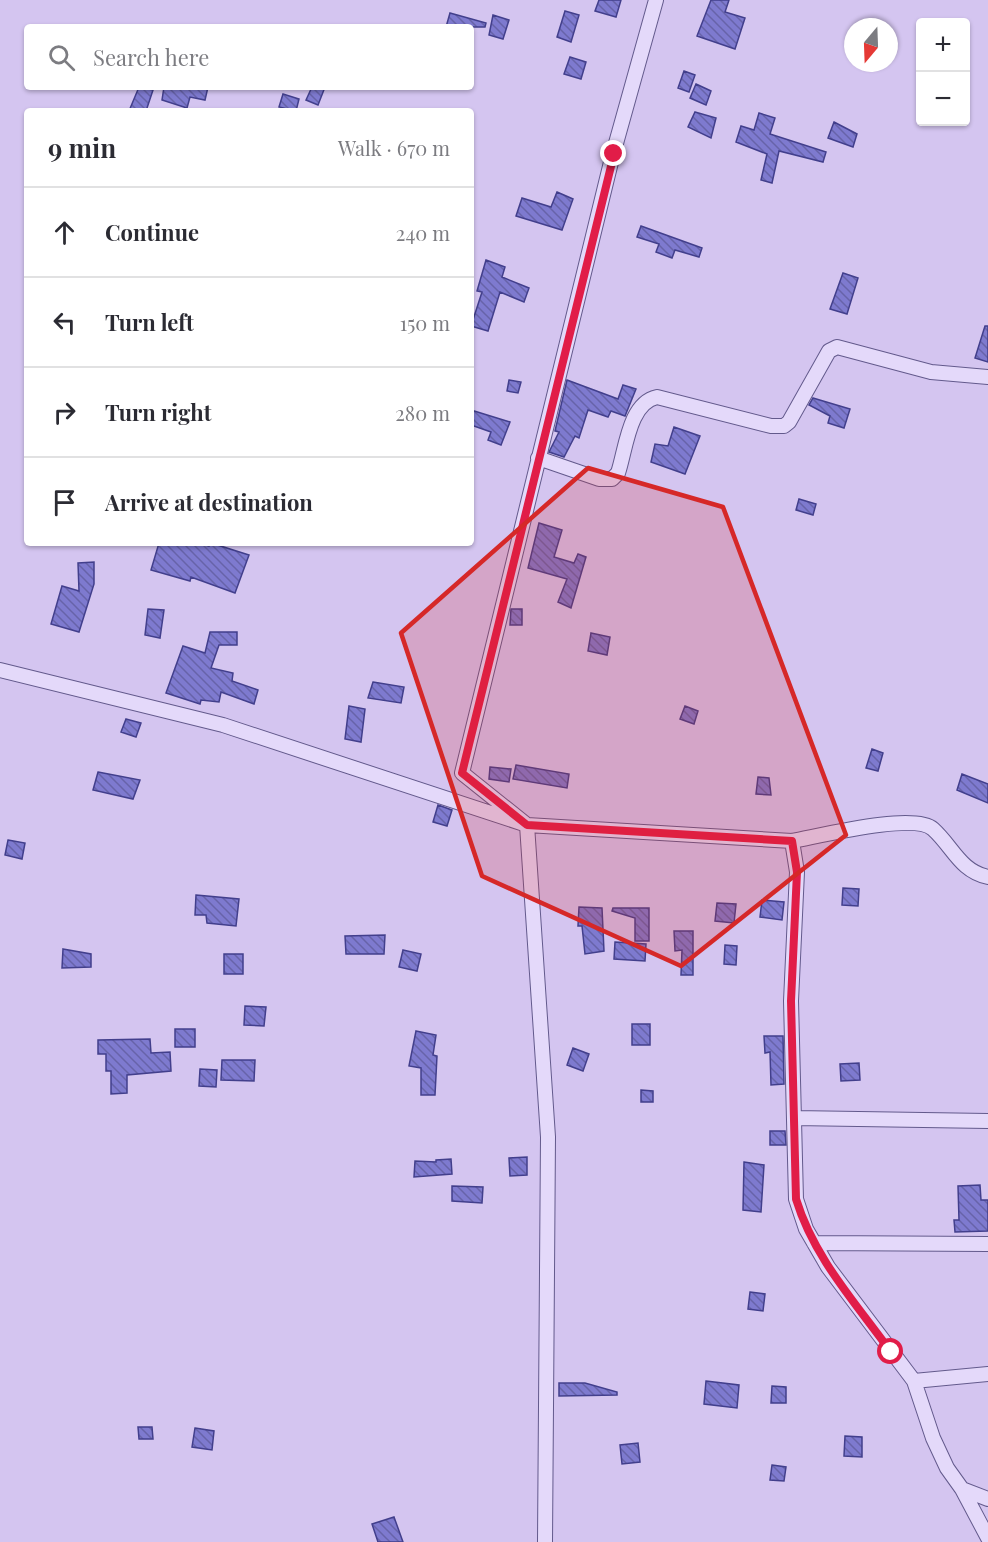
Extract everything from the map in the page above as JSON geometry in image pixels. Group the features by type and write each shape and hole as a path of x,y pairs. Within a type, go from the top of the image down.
{"street":[{"path":"545,1542 548,1137 527,825 462,773 614,154 656,0"},
{"path":"538,458 599,479 612,479 618,473 638,410 646,400 657,397 771,426 784,426 789,422 830,351 837,347 931,372 988,377"},
{"path":"0,670 223,725 527,825 792,841 897,823 919,822 933,828 965,868 988,877"},
{"path":"792,841 797,872 798,903 791,1001 796,1199 806,1229 828,1267 914,1381 933,1438 947,1468 962,1489 988,1538"},
{"path":"794,1118 988,1121"},
{"path":"814,1243 988,1244"},
{"path":"914,1381 988,1374"},
{"path":"962,1489 988,1499"}],"highlighted area":[{"path":"588,468 723,507 846,835 681,966 482,876 401,633"}],"building":[{"path":"599,0 621,0 616,17 595,11"},
{"path":"711,0 729,0 725,12 745,18 735,49 697,36"},
{"path":"565,11 579,15 571,42 557,37"},
{"path":"450,13 486,23 485,27 474,27 474,24 447,24"},
{"path":"493,15 509,20 503,39 489,35"},
{"path":"570,57 586,62 581,79 564,74"},
{"path":"684,71 695,75 689,92 678,88"},
{"path":"696,84 711,91 706,105 690,98"},
{"path":"138,90 153,90 147,108 130,108"},
{"path":"164,90 207,90 205,100 190,97 187,108 162,100"},
{"path":"311,90 324,90 318,105 306,100"},
{"path":"283,94 299,99 297,108 279,107"},
{"path":"695,112 716,118 711,138 688,127"},
{"path":"759,113 775,118 770,134 826,152 823,162 779,151 772,183 761,180 767,154 736,142 741,126 754,130"},
{"path":"834,122 857,134 853,147 828,138"},
{"path":"557,192 573,199 562,230 516,216 522,198 551,207"},
{"path":"641,226 702,248 699,257 675,250 672,258 656,252 659,244 637,237"},
{"path":"486,260 505,267 502,277 529,288 524,302 500,292 488,331 474,327 474,317 482,292 477,291"},
{"path":"843,273 858,278 847,314 830,309"},
{"path":"985,326 988,326 988,362 975,358"},
{"path":"509,380 521,382 518,393 507,391"},
{"path":"567,380 618,399 623,385 636,389 625,416 611,411 608,417 588,410 579,438 575,436 564,457 549,452 559,432 555,431"},
{"path":"813,398 850,409 844,428 828,423 830,416 809,405"},
{"path":"474,411 510,422 501,445 488,440 491,432 474,426"},
{"path":"674,427 700,436 685,474 651,462 655,444 668,446"},
{"path":"799,499 816,504 813,515 796,510"},
{"path":"539,523 562,530 554,557 574,563 578,554 586,557 571,608 558,602 567,579 528,568"},
{"path":"158,546 220,546 249,555 235,593 191,577 190,581 151,570"},
{"path":"94,562 94,584 79,632 51,624 62,586 79,591 78,563"},
{"path":"148,609 164,610 160,638 145,635"},
{"path":"511,609 522,609 522,625 510,625"},
{"path":"210,632 237,632 237,645 219,645 211,668 233,673 232,681 258,690 254,704 221,692 219,702 201,700 200,704 166,693 183,646 205,653"},
{"path":"591,633 610,637 607,655 588,651"},
{"path":"373,682 404,687 401,703 368,698"},
{"path":"349,706 365,709 361,742 345,739"},
{"path":"685,706 698,711 694,724 680,719"},
{"path":"126,719 141,723 136,737 121,732"},
{"path":"872,749 883,753 878,771 866,768"},
{"path":"516,765 569,774 567,788 513,779"},
{"path":"490,767 511,769 509,782 489,779"},
{"path":"98,772 140,780 133,799 93,790"},
{"path":"962,774 988,784 988,803 957,790"},
{"path":"758,777 769,778 771,795 756,794"},
{"path":"438,805 452,810 447,826 433,822"},
{"path":"8,840 25,843 22,859 5,855"},
{"path":"843,888 859,889 858,906 842,905"},
{"path":"196,895 239,899 236,926 207,923 206,915 195,915"},
{"path":"762,900 784,902 782,920 760,917"},
{"path":"717,903 736,904 734,923 715,921"},
{"path":"579,907 602,908 604,951 585,954 582,926 578,926"},
{"path":"613,908 649,908 649,941 635,941 635,918 612,911"},
{"path":"674,931 693,931 693,975 681,975 682,950 675,951"},
{"path":"385,935 384,954 346,954 345,936"},
{"path":"615,942 646,944 645,961 614,959"},
{"path":"725,945 737,946 736,965 724,964"},
{"path":"63,949 91,954 91,967 62,968"},
{"path":"403,950 421,954 417,971 399,967"},
{"path":"224,954 243,954 243,974 224,974"},
{"path":"245,1006 266,1007 264,1026 244,1025"},
{"path":"632,1024 650,1024 650,1045 632,1045"},
{"path":"175,1029 195,1029 195,1047 175,1047"},
{"path":"416,1031 436,1035 433,1055 437,1056 435,1095 421,1095 421,1068 409,1066"},
{"path":"764,1036 783,1036 784,1084 771,1085 770,1052 765,1053"},
{"path":"150,1039 151,1053 170,1052 171,1071 127,1075 127,1093 111,1094 111,1071 106,1071 106,1054 98,1054 98,1040"},
{"path":"573,1048 589,1054 583,1071 567,1065"},
{"path":"222,1060 255,1060 254,1081 221,1080"},
{"path":"859,1063 860,1080 841,1081 840,1064"},
{"path":"200,1069 217,1070 216,1087 199,1086"},
{"path":"641,1090 653,1091 653,1102 641,1102"},
{"path":"770,1131 785,1131 786,1145 770,1145"},
{"path":"527,1157 527,1175 510,1176 509,1158"},
{"path":"451,1159 452,1174 414,1177 415,1161 436,1162 436,1160"},
{"path":"744,1162 764,1165 761,1212 743,1210"},
{"path":"980,1185 981,1200 988,1200 988,1231 955,1232 954,1220 959,1220 958,1186"},
{"path":"452,1186 483,1187 482,1203 452,1201"},
{"path":"750,1292 765,1294 763,1311 748,1309"},
{"path":"706,1381 739,1385 737,1408 704,1404"},
{"path":"559,1383 585,1383 617,1392 617,1395 559,1396"},
{"path":"772,1386 786,1387 786,1403 771,1403"},
{"path":"138,1427 152,1427 153,1439 139,1439"},
{"path":"195,1428 214,1431 212,1450 192,1447"},
{"path":"845,1436 862,1437 862,1457 844,1456"},
{"path":"638,1443 640,1462 622,1464 620,1445"},
{"path":"772,1465 786,1467 784,1481 770,1480"},
{"path":"394,1517 403,1542 378,1542 372,1524"}],"route":[{"path":"614,154 462,773 527,825 792,841 797,872 798,903 791,1001 796,1199 806,1229 828,1267 891,1352"}]}
